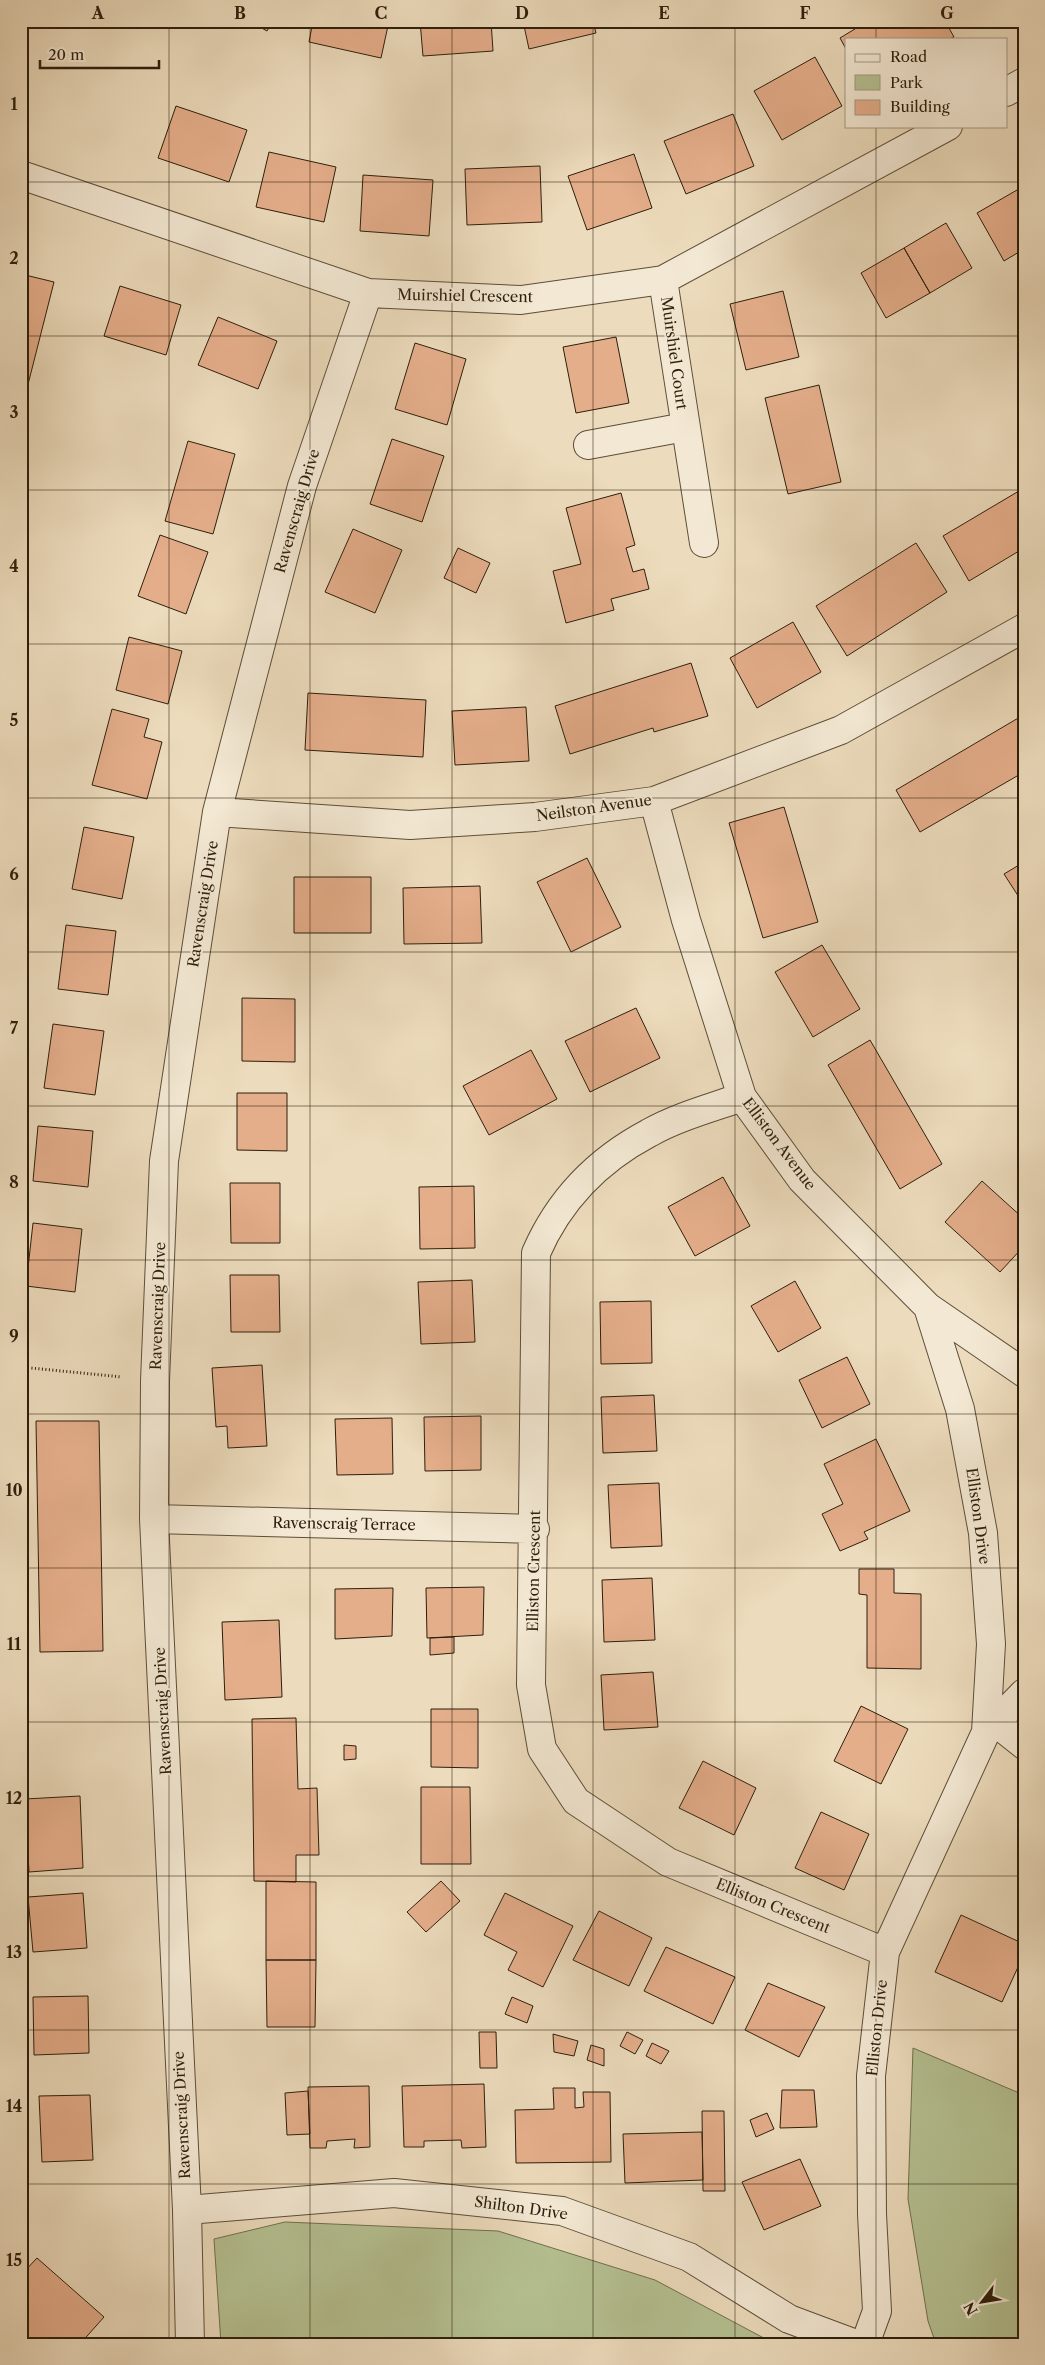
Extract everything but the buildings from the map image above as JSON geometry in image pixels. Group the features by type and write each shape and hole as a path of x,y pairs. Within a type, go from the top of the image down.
{"street":[{"path":"1008,91 1024,82"},
{"name":"Muirshiel Crescent","path":"21,175 368,293 521,300 663,280 944,128"},
{"name":"Muirshiel Court","path":"663,280 704,543"},
{"name":"Ravenscraig Drive","path":"190,2344 187,2210 154,1519 155,1381 164,1162 217,812 302,486 368,293"},
{"name":"Muirshiel Court","path":"588,445 685,427"},
{"name":"Neilston Avenue","path":"217,812 410,825 535,817 654,801 841,730 1023,629"},
{"name":"Elliston Avenue","path":"654,801 686,920 742,1097 802,1180 928,1307 1024,1373"},
{"name":"Elliston Crescent","path":"742,1097 650,1132 607,1158 568,1197 548,1227 536,1253 535,1529 531,1685 542,1749 576,1801 668,1862 885,1952"},
{"name":"Elliston Drive","path":"928,1307 960,1408 982,1534 991,1644 991,1727"},
{"name":"Ravenscraig Terrace","path":"154,1519 535,1529"},
{"name":"Elliston Drive","path":"865,2344 877,2311 872,2214 871,2076 885,1952 991,1727 1024,1693"},
{"path":"991,1727 1024,1745"},
{"name":"Shilton Drive","path":"187,2210 394,2193 562,2211 689,2257 789,2319 856,2344"}],"path":[{"path":"21,1367 155,1381"}],"green space":[{"path":"913,2048 1024,2095 1024,2344 936,2344 928,2321 908,2199"},
{"path":"285,2222 498,2231 655,2280 775,2344 221,2344 214,2239"}]}
